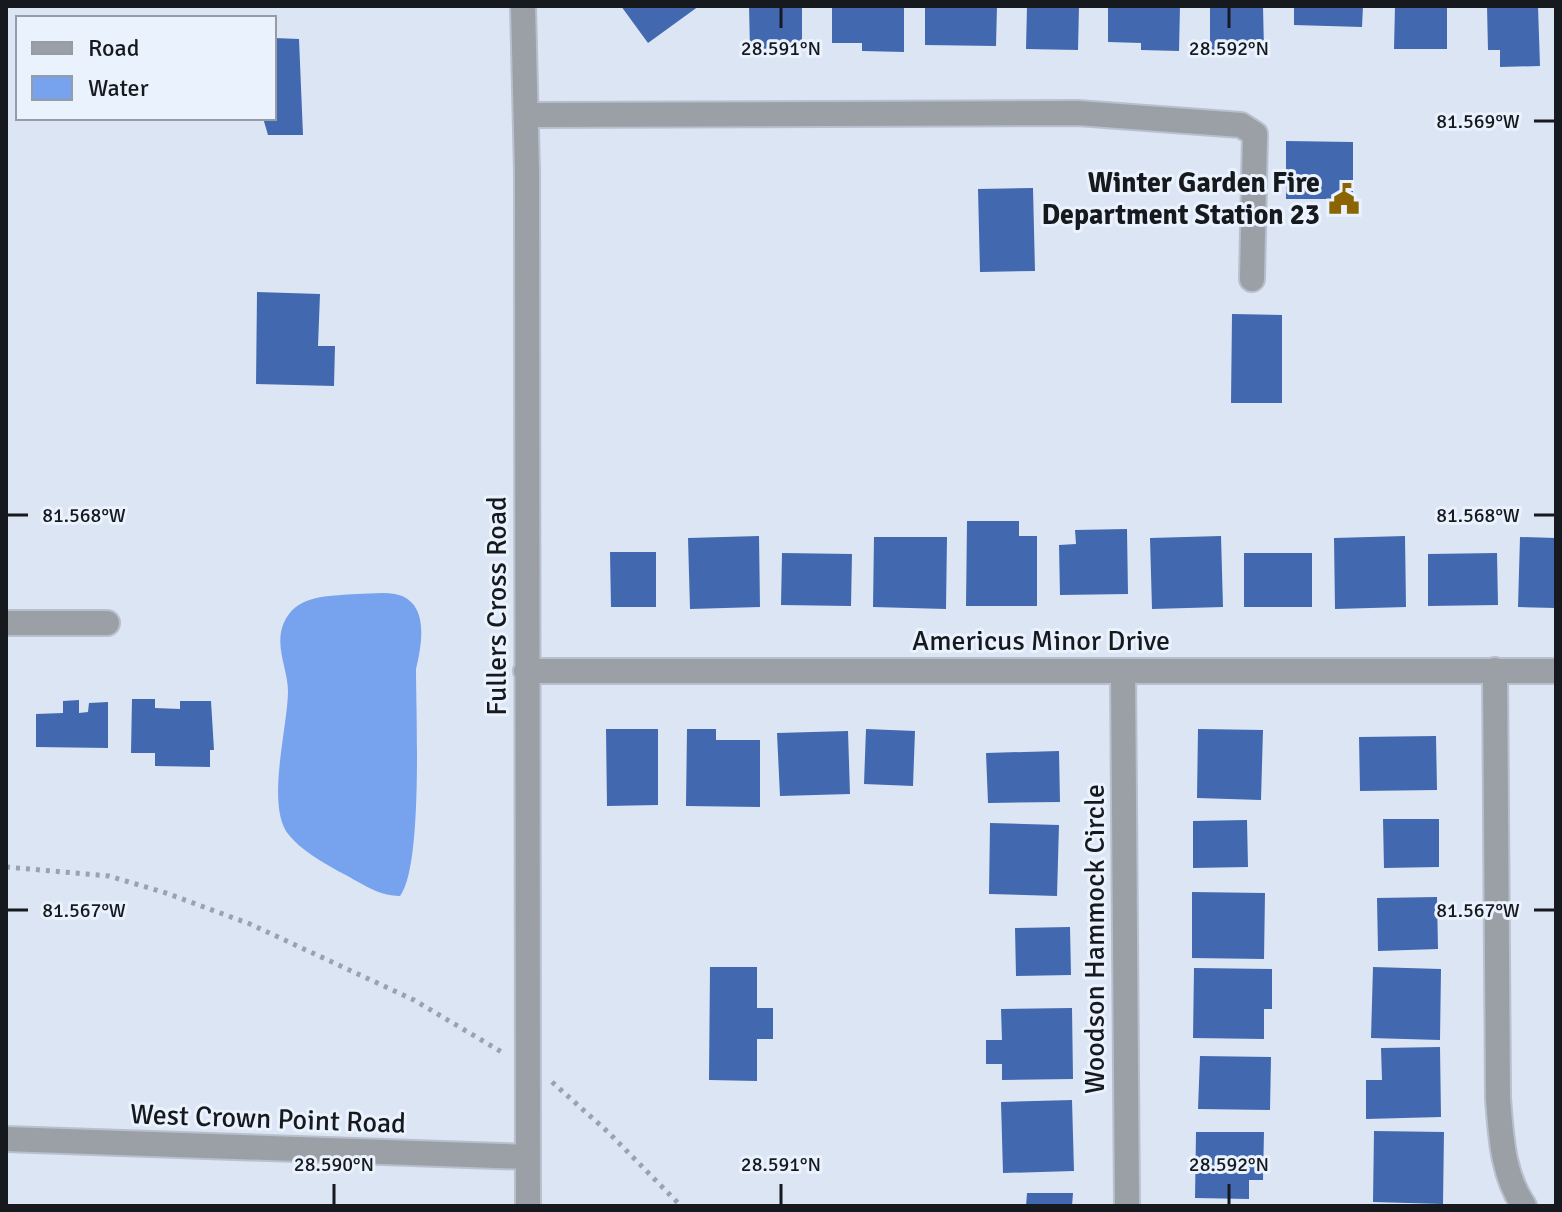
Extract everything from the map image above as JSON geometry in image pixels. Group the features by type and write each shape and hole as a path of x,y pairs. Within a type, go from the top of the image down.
{"street":[{"name":"Fullers Cross Road","path":"523,6 526,115 528,1206"},
{"path":"526,115 1078,113 1241,125 1255,134 1252,279"},
{"path":"6,623 107,623"},
{"path":"1495,670 1498,1098 1503,1154 1524,1206"},
{"name":"Americus Minor Drive","path":"526,671 1556,671"},
{"name":"Woodson Hammock Circle","path":"1123,671 1127,1206"},
{"name":"West Crown Point Road","path":"6,1139 528,1157"}],"path":[{"path":"6,867 109,876 166,893 312,951 414,1000 491,1045"},
{"path":"546,1077 608,1132 681,1206"}],"water":[{"path":"390,593 406,598 419,614 421,625 416,669 415,823 407,880 400,896 383,894 368,887 306,851 289,835 279,806 278,787 288,691 280,643 284,624 295,607 311,599"}],"building":[{"path":"621,6 699,6 648,43"},
{"path":"749,6 802,6 802,48 750,49"},
{"path":"832,6 904,6 904,52 862,51 862,43 832,43"},
{"path":"925,6 997,6 996,46 925,45"},
{"path":"1027,6 1079,6 1078,50 1026,49"},
{"path":"1108,6 1180,6 1179,51 1141,50 1141,43 1108,42"},
{"path":"1210,6 1263,6 1264,50 1210,50"},
{"path":"1294,6 1363,6 1362,27 1294,25"},
{"path":"1395,6 1447,6 1447,49 1394,49"},
{"path":"1487,6 1538,6 1540,66 1500,67 1500,50 1488,50"},
{"path":"276,38 299,39 303,135 268,135 264,120 276,120"},
{"path":"1286,141 1353,142 1353,199 1286,199"},
{"path":"1033,188 1035,271 980,272 978,189"},
{"path":"257,292 320,294 318,346 335,346 334,386 256,384"},
{"path":"1232,314 1282,315 1282,403 1231,403"},
{"path":"967,521 1019,521 1019,536 1037,536 1037,606 966,606"},
{"path":"1127,529 1128,594 1060,595 1059,545 1076,544 1075,530"},
{"path":"759,536 760,607 690,609 688,538"},
{"path":"1221,536 1223,607 1152,609 1150,538"},
{"path":"1405,536 1406,607 1335,609 1334,538"},
{"path":"874,537 947,537 946,609 873,607"},
{"path":"1520,537 1556,538 1556,608 1518,607"},
{"path":"610,552 656,552 656,607 611,607"},
{"path":"782,553 852,554 851,606 781,605"},
{"path":"1244,553 1312,553 1312,607 1244,607"},
{"path":"1497,553 1498,605 1428,606 1428,554"},
{"path":"132,699 155,699 155,708 180,709 180,701 211,701 214,750 210,750 210,767 155,766 155,753 131,753"},
{"path":"79,700 79,713 88,712 89,703 108,702 108,748 36,747 36,714 63,713 63,701"},
{"path":"606,729 658,729 658,805 607,806"},
{"path":"687,729 716,729 716,740 760,740 760,807 686,806"},
{"path":"866,729 915,731 913,786 864,784"},
{"path":"1198,729 1263,730 1261,800 1197,798"},
{"path":"848,731 850,794 780,796 777,733"},
{"path":"1436,736 1437,790 1360,791 1359,737"},
{"path":"1059,751 1060,802 988,803 986,753"},
{"path":"1383,819 1439,819 1439,867 1384,868"},
{"path":"1247,820 1248,867 1193,868 1193,821"},
{"path":"990,823 1059,825 1057,896 989,894"},
{"path":"1192,892 1265,893 1264,959 1192,958"},
{"path":"1437,897 1438,949 1378,951 1377,898"},
{"path":"1070,927 1071,975 1016,976 1015,928"},
{"path":"710,967 757,967 757,1008 773,1008 773,1039 757,1039 757,1081 709,1080"},
{"path":"1373,967 1441,969 1440,1040 1371,1038"},
{"path":"1194,968 1272,969 1272,1009 1264,1009 1264,1039 1193,1038"},
{"path":"1072,1008 1073,1079 1002,1080 1002,1064 986,1064 986,1040 1002,1040 1001,1009"},
{"path":"1440,1047 1441,1117 1366,1119 1366,1080 1382,1080 1381,1048"},
{"path":"1200,1056 1271,1057 1270,1110 1198,1109"},
{"path":"1072,1100 1074,1171 1003,1173 1001,1102"},
{"path":"1374,1131 1444,1132 1443,1204 1373,1202"},
{"path":"1196,1132 1264,1132 1263,1180 1249,1180 1249,1199 1195,1198"},
{"path":"1027,1193 1073,1193 1072,1206 1026,1206"}],"place":[{"name":"Winter Garden Fire Department Station 23","path":"1344,199"}]}
